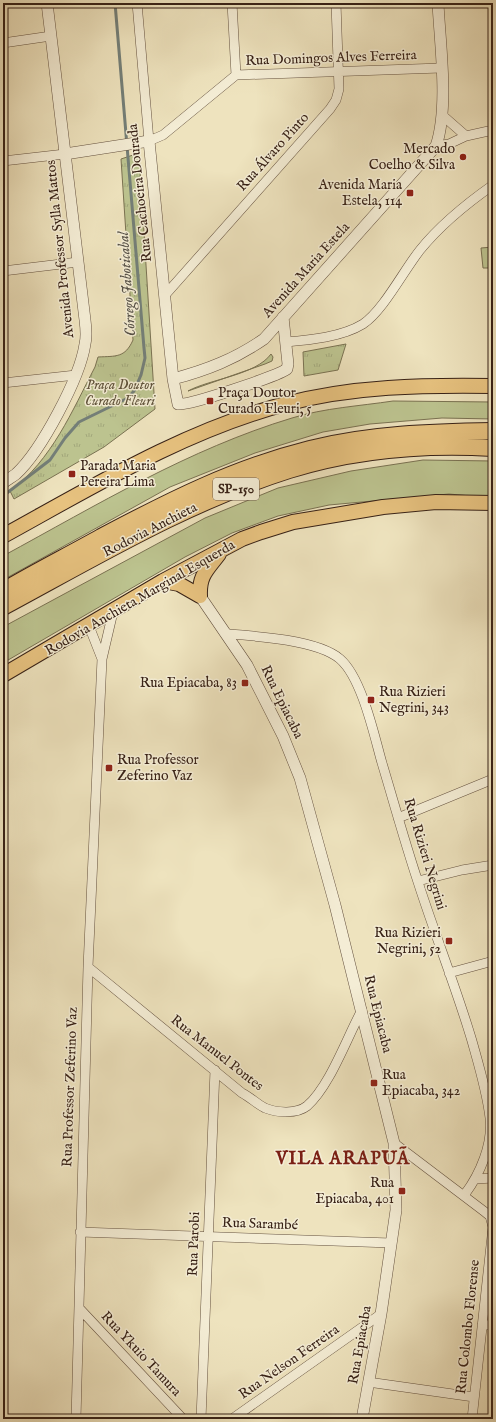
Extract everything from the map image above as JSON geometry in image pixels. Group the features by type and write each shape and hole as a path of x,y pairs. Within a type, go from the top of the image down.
{"highway":[{"path":"3,536 185,439 223,424 285,404 328,395 375,388 444,385 493,386"},
{"name":"Rodovia Anchieta","path":"3,591 182,494 279,458 310,449 352,440 418,433 493,431"},
{"name":"Rodovia Anchieta","path":"3,607 127,540 202,503 290,470 351,456 415,448 493,448"},
{"name":"Rodovia Anchieta Marginal Esquerda","path":"3,675 113,612 163,581 222,551 242,539 261,532 293,522 317,517 383,507 436,502 493,502"},
{"path":"200,596 200,583 202,577 222,551"},
{"path":"163,581 184,586 200,596"}],"street":[{"name":"Avenida Professor Sylla Mattos","path":"3,483 16,474 34,451 48,429 76,375 85,345 86,333 47,3"},
{"name":"Rua Cachoeira Dourada","path":"137,3 149,141 166,294 173,379"},
{"path":"232,3 236,75"},
{"name":"Rua Álvaro Pinto","path":"166,294 330,109 336,100 339,89 339,72 336,3"},
{"name":"Avenida Maria Estela","path":"173,379 202,371 228,361 264,339 417,170 436,146 442,116 438,3"},
{"path":"3,43 51,36"},
{"name":"Rua Domingos Alves Ferreira","path":"149,141 163,134 236,75 441,68"},
{"path":"442,116 466,136"},
{"path":"436,146 449,144 466,136 493,130"},
{"path":"3,161 119,147 149,141"},
{"path":"286,342 300,341 347,332 367,321 377,311 411,262 433,235 454,214 493,185"},
{"path":"3,271 78,262"},
{"path":"173,379 178,404 183,405 222,393 287,369 288,364 283,317"},
{"path":"3,383 76,375"},
{"name":"Rua Epiacaba","path":"200,596 247,665 268,704 297,767 362,1010 394,1143 396,1210 381,1314 362,1419"},
{"name":"Rua Professor Zeferino Vaz","path":"76,1419 88,967 102,659 113,612"},
{"name":"Rua Professor Zeferino Vaz","path":"89,626 102,659"},
{"name":"Rua Rizieri Negrini","path":"227,634 299,643 322,650 339,659 352,673 366,710 418,881 464,1014 483,1080 491,1119 489,1139 476,1178 465,1194"},
{"path":"398,818 493,779"},
{"path":"418,881 462,870 493,865"},
{"path":"449,973 493,961"},
{"name":"Rua Manuel Pontes","path":"88,967 242,1092 265,1108 279,1111 290,1112 306,1107 328,1076 362,1010"},
{"name":"Rua Parobi","path":"201,1419 215,1070"},
{"name":"Rua Colombo Florense","path":"394,1143 465,1194 490,1216 493,1227 472,1419"},
{"path":"476,1178 493,1178"},
{"name":"Rua Sarambé","path":"80,1232 391,1243"},
{"name":"Rua Ykuio Tamura","path":"79,1308 183,1419"},
{"name":"Rua Nelson Ferreira","path":"232,1419 381,1314"},
{"path":"482,1326 493,1325"},
{"path":"368,1382 474,1397"}],"green space":[{"name":"Praça Doutor Curado Fleuri","path":"139,153 155,409 104,447 14,499 10,491 25,479 38,465 60,434 95,367 98,357 119,355 127,350 133,340 121,159"},
{"path":"493,247 493,268 483,268 481,248"},
{"path":"346,344 338,370 304,376 303,352"},
{"path":"271,354 273,357 272,361 248,370 264,361"},
{"path":"225,378 188,391 197,387"},
{"path":"393,401 493,402 493,419 442,418 370,424 323,432 255,453 170,487 3,580 3,556 109,498 217,445 304,415"},
{"path":"423,460 493,461 493,498 449,494 329,505 278,516 232,533 185,557 3,663 3,627 205,518 278,488 351,471"}],"waterway":[{"name":"Córrego Jaboticabal","path":"3,496 50,460 65,438 79,422 128,398 134,391 141,375 145,358 115,3"}],"place":[{"name":"Mercado Coelho & Silva","path":"463,157"},
{"name":"Avenida Maria Estela, 114","path":"410,193"},
{"name":"Praça Doutor Curado Fleuri, 5","path":"210,401"},
{"name":"Parada Maria Pereira Lima","path":"72,474"},
{"name":"Rua Epiacaba, 83","path":"245,683"},
{"name":"Rua Rizieri Negrini, 343","path":"371,700"},
{"name":"Rua Professor Zeferino Vaz","path":"109,768"},
{"name":"Rua Rizieri Negrini, 52","path":"449,941"},
{"name":"Rua Epiacaba, 342","path":"374,1083"},
{"name":"Rua Epiacaba, 401","path":"402,1191"}],"district":[{"name":"VILA ARAPUÃ","path":"343,1159"}]}
